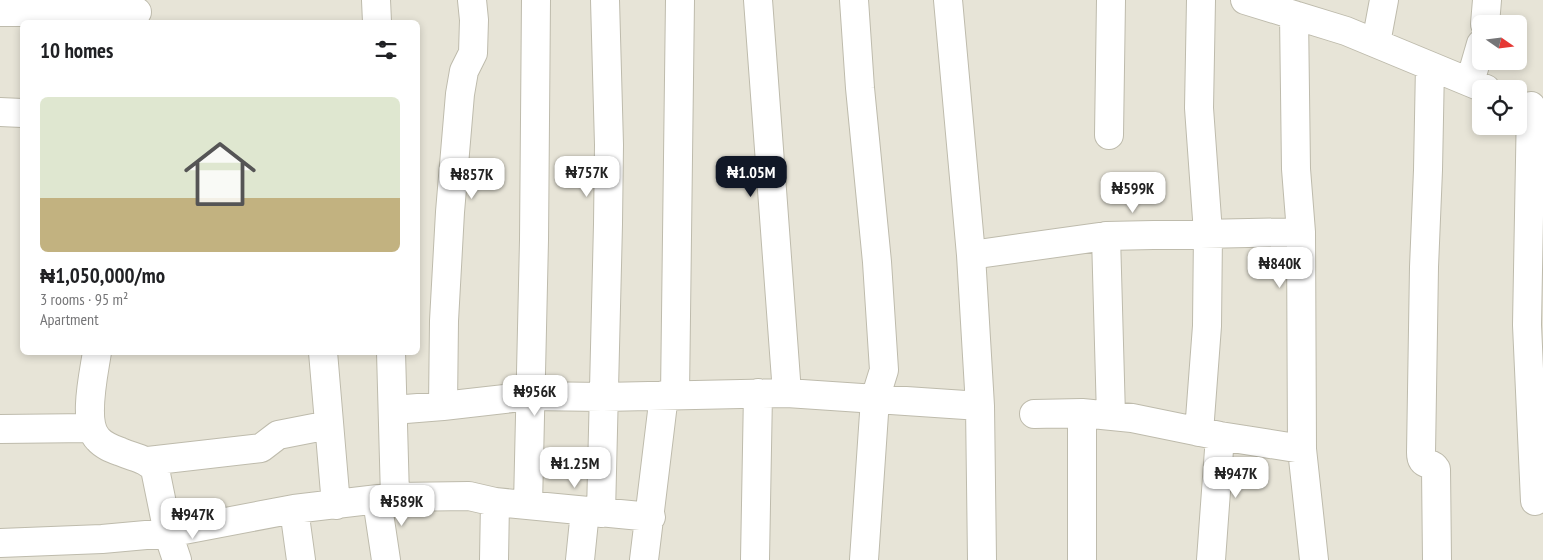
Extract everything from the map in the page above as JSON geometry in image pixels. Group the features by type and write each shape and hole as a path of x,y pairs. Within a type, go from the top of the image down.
{"street":[{"path":"376,0 377,20"},
{"path":"443,406 444,321 450,212 460,94 464,71 473,54 474,20 472,0"},
{"path":"528,505 534,240 536,0"},
{"path":"580,560 592,512 603,397 609,145 606,0"},
{"path":"644,560 670,395 680,0"},
{"path":"758,0 787,393"},
{"path":"854,0 860,88 883,335 884,370 875,399 864,560"},
{"path":"948,0 970,255 980,406 982,560"},
{"path":"1109,134 1111,0"},
{"path":"1201,0 1199,108 1208,233 1207,326 1211,560"},
{"path":"1246,0 1281,8 1346,31 1472,83"},
{"path":"1376,43 1384,0"},
{"path":"1486,15 1487,0"},
{"path":"1281,8 1301,232 1302,449 1314,560"},
{"path":"0,12 137,11"},
{"path":"1430,66 1421,459 1424,463 1432,465 1436,469 1437,560"},
{"path":"1531,106 1536,223 1535,325 1538,447 1535,501"},
{"path":"0,112 20,113"},
{"path":"970,255 1106,236 1301,232"},
{"path":"1106,236 1111,416"},
{"path":"97,355 90,416 92,428 97,438 107,446 137,458 148,461 260,448 278,434 329,425"},
{"path":"323,355 336,505"},
{"path":"386,560 386,499 393,410 391,355"},
{"path":"393,410 530,396 603,397 758,393 787,393 980,406"},
{"path":"755,560 758,393"},
{"path":"1034,414 1082,413 1132,418 1210,434 1302,449"},
{"path":"1082,413 1082,560"},
{"path":"0,428 92,428"},
{"path":"148,461 155,469 168,533 177,560"},
{"path":"0,543 102,539 168,533 294,510 386,499 469,496 495,502 651,517"},
{"path":"494,560 495,502"},
{"path":"294,510 301,560"}],"shaded area":[{"path":"0,0 1543,0 1543,560 0,560"}]}
